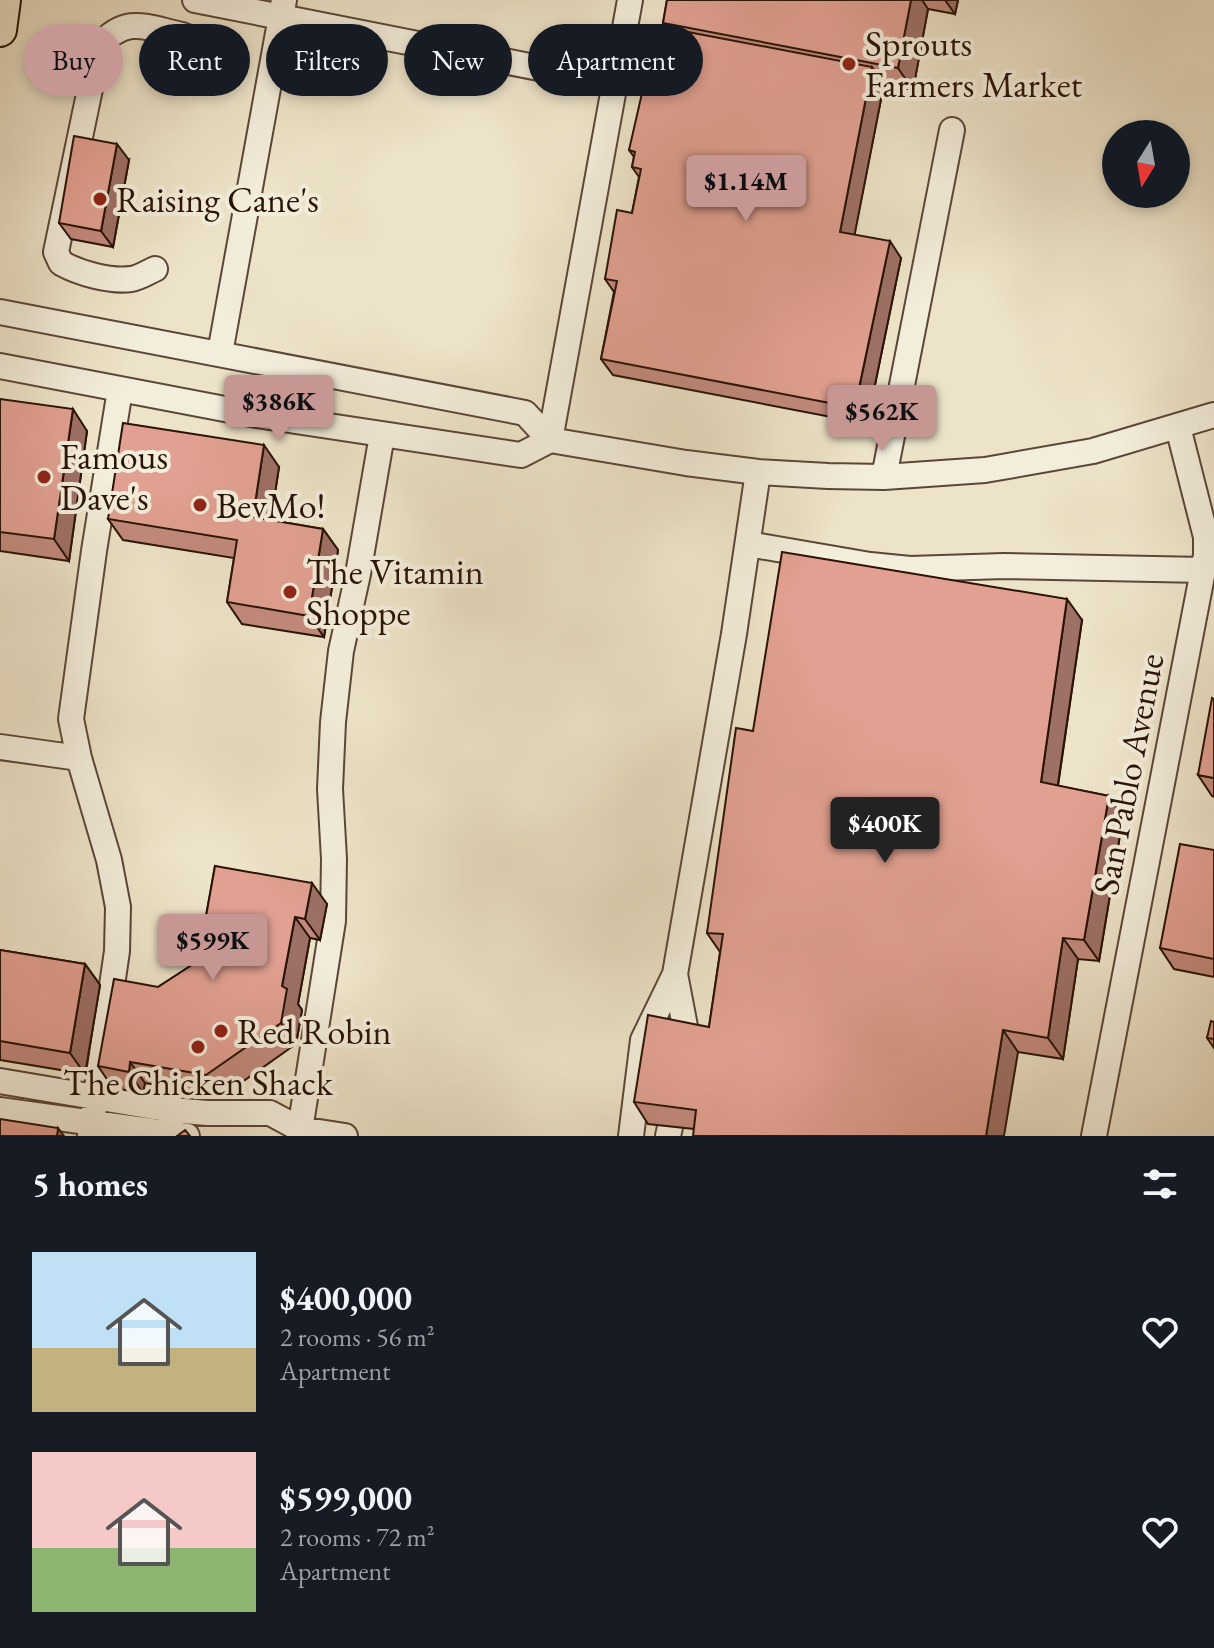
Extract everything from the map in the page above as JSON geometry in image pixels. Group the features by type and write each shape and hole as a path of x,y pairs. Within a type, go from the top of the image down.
{"main road":[{"path":"0,30 4,0"}],"street":[{"path":"195,0 282,8 528,63"},
{"path":"626,24 630,0"},
{"path":"220,353 282,8"},
{"path":"139,27 131,25 112,32 99,46 56,252 61,263 74,270 122,279 135,279 155,269"},
{"path":"550,440 613,96"},
{"path":"884,477 952,130"},
{"path":"0,312 525,413 550,440"},
{"path":"0,366 382,435 521,455 550,440 758,472 884,477 985,470 1093,451 1214,415"},
{"path":"91,1130 117,951 118,907 109,860 79,758 71,719 120,390"},
{"name":"San Pablo Avenue","path":"1094,1136 1204,570 1206,537 1178,427"},
{"path":"293,1134 333,921 334,859 330,789 333,722 382,435"},
{"path":"631,1136 643,1040 675,974 758,472"},
{"path":"748,544 910,569 1004,566 1204,570"},
{"path":"0,747 79,758"},
{"path":"668,1136 687,1037 675,974"},
{"path":"0,1081 207,1113 270,1113 293,1134 345,1136"},
{"path":"0,1110 91,1130 187,1136"}],"building":[{"name":"Sprouts Farmers Market","path":"667,0 911,0 898,68 703,31 703,24 663,23"},
{"path":"703,35 872,67 840,232 890,241 858,393 840,405 601,359 617,281 605,279 617,210 632,213 641,169 632,167 635,152 629,150 641,96 703,96"},
{"path":"74,136 117,144 101,231 59,223"},
{"name":"Famous Dave's","path":"0,399 73,409 54,539 0,532"},
{"path":"123,423 264,445 253,517 323,529 309,616 227,602 237,540 108,519"},
{"path":"782,552 1067,599 1041,782 1109,796 1084,940 1063,938 1048,1038 1003,1030 986,1136 693,1136 696,1110 634,1102 648,1015 709,1027 723,934 707,933 736,728 753,731"},
{"path":"1214,699 1214,778 1198,775"},
{"path":"1180,844 1214,850 1214,959 1160,948"},
{"path":"215,866 312,883 305,919 295,917 282,986 287,989 281,1023 206,1075 130,1062 129,1072 98,1066 114,979 158,987 198,961"},
{"path":"0,950 85,964 70,1053 0,1041"},
{"path":"1211,1021 1214,1022 1214,1039 1207,1038"},
{"path":"0,1119 58,1128 57,1136 0,1136"}],"place":[{"name":"Sprouts Farmers Market","path":"849,64"},
{"name":"Raising Cane's","path":"100,199"},
{"name":"Famous Dave's","path":"44,477"},
{"name":"BevMo!","path":"200,505"},
{"name":"The Vitamin Shoppe","path":"290,592"},
{"name":"Red Robin","path":"221,1031"},
{"name":"The Chicken Shack","path":"198,1047"}]}
